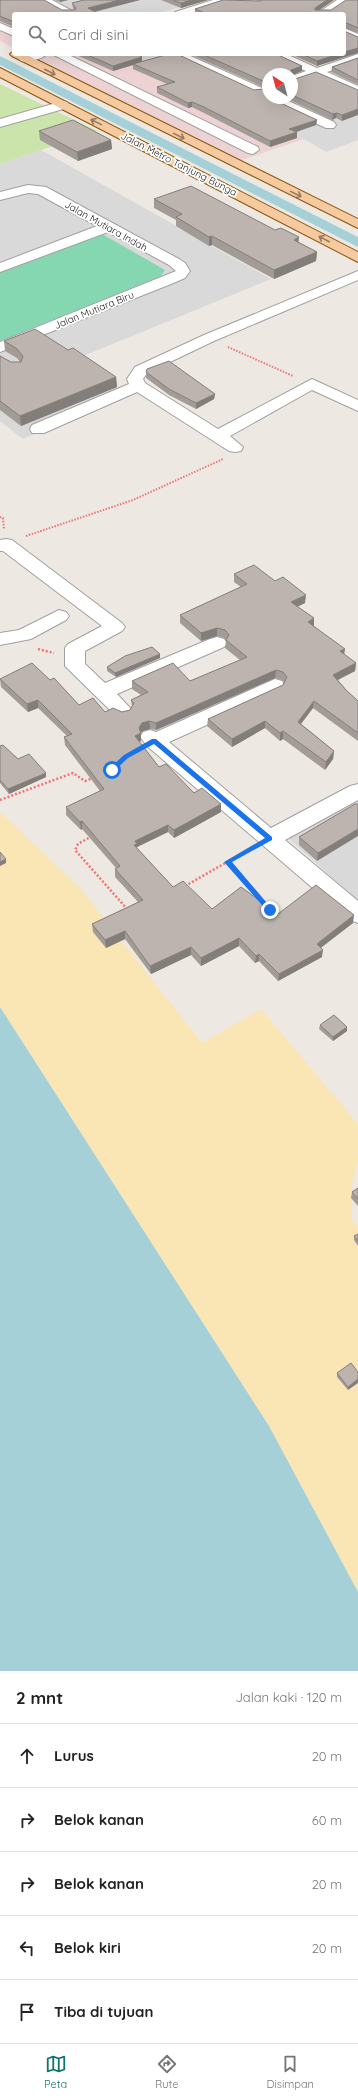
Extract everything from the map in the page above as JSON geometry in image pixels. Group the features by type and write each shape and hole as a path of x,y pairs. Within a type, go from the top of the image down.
{"main road":[{"path":"19,56 113,103 151,125 358,224"},
{"name":"Jalan Metro Tanjung Bunga","path":"0,72 63,105 125,133 358,258"},
{"path":"125,133 151,125"}],"street":[{"path":"43,0 68,12"},
{"path":"188,12 224,0"},
{"path":"325,12 345,0"},
{"path":"58,8 79,2"},
{"path":"0,26 12,32"},
{"path":"346,32 358,38"},
{"path":"62,56 138,95 248,148 216,155"},
{"path":"181,56 262,91"},
{"path":"281,56 358,90"},
{"path":"298,78 358,58"},
{"path":"113,103 138,95"},
{"path":"285,104 330,125"},
{"path":"0,123 63,105"},
{"name":"Jalan Mutiara Indah","path":"0,196 28,189 41,190 182,268"},
{"path":"0,268 107,227"},
{"name":"Jalan Mutiara Biru","path":"2,354 180,276 183,271 182,268"},
{"path":"235,447 138,386 135,379 143,368 208,338 358,275"},
{"path":"218,436 312,384 358,406"},
{"path":"38,429 138,386"},
{"path":"3,545 115,627 74,649 76,666 123,711"},
{"path":"0,639 24,635 59,616"},
{"path":"103,692 217,643"},
{"path":"275,686 152,739 358,914"},
{"path":"270,838 358,791"}],"path":[{"path":"208,338 312,384"},
{"path":"3,545 133,500 230,456 235,447"},
{"path":"0,800 72,773 85,781 99,775"},
{"path":"96,834 78,844 75,850 132,913"},
{"path":"182,887 270,838"},
{"path":"228,862 270,910"}],"shaded area":[{"path":"0,0 203,0 163,12 21,12"},
{"path":"0,2 12,12 12,47 0,41"},
{"path":"31,56 126,56 304,139 242,160"},
{"path":"126,56 263,56 290,68 262,68 262,104 298,104 298,72 358,98 358,140 326,152 304,139"},
{"path":"41,150 271,279 76,359 126,394 23,439 0,421 0,164"},
{"path":"358,797 358,901 289,839"}],"green space":[{"path":"0,84 97,131 0,164"},
{"path":"102,234 165,270 161,276 0,341 0,273"}],"sand":[{"path":"0,812 80,888 202,1043 261,1009 358,1124 358,1161 352,1184 352,1220 358,1227 358,1592 269,1426 0,1007"}],"water":[{"path":"0,1007 269,1426 358,1592 358,1671 0,1671"}],"building":[{"path":"0,0 44,0 62,10 75,10 76,8 72,3 84,0 120,0 88,8 96,12 12,12 12,21 0,16"},
{"path":"173,0 192,0 181,3"},
{"path":"223,0 327,0 315,8 315,10 331,10 346,0 358,0 358,28 346,23 346,12 202,12 195,9"},
{"path":"346,32 358,37 358,48 346,51"},
{"path":"90,56 142,57 113,66"},
{"path":"162,56 181,56 254,90 262,89 262,104 283,104 317,120 289,129 297,132 270,141 204,107 192,102 188,103 157,87 175,82 133,64"},
{"path":"207,56 280,56 302,66 296,68 262,68 262,81"},
{"path":"306,56 333,56 317,61"},
{"path":"358,58 358,80 332,67"},
{"path":"316,72 358,90 358,109 342,115 337,113 333,114 298,98 298,78"},
{"path":"73,120 111,140 77,152 39,131"},
{"path":"191,186 275,230 281,228 299,237 294,240 317,252 274,270 212,236 209,237 176,217 182,214 154,199"},
{"path":"35,329 68,350 73,348 116,377 20,416 0,401 0,356 11,362 21,362 23,356 16,348 4,341"},
{"path":"169,361 215,394 196,403 169,389 146,372 147,369"},
{"path":"254,565 275,581 283,577 306,595 291,602 314,618 308,622 345,649 340,651 356,663 333,675 358,701 358,733 314,701 298,722 334,751 326,762 283,731 280,733 265,721 232,739 208,719 283,685 287,677 283,672 276,670 156,723 149,721 142,723 139,728 141,733 135,736 159,767 166,764 194,793 202,788 221,804 174,830 168,825 135,841 137,844 134,845 173,887 183,881 212,909 241,887 278,914 316,885 354,915 317,944 323,950 279,974 259,954 256,956 239,938 201,958 191,947 150,966 125,931 105,940 92,924 143,900 115,869 120,866 82,821 80,822 66,807 104,789 64,737 72,734 38,700 27,704 0,679 32,663 50,680 54,678 79,705 93,698 105,712 113,708 122,712 130,710 134,703 131,700 148,692 132,681 173,663 190,681 247,657 226,640 229,635 225,630 217,628 201,633 180,615 247,584 234,574"},
{"path":"152,647 160,654 115,673 107,667 125,656"},
{"path":"3,745 18,759 29,754 46,773 8,789 0,780 0,746"},
{"path":"355,804 358,804 358,829 318,853 299,837"},
{"path":"0,852 6,859 0,862"},
{"path":"334,1015 347,1027 333,1037 320,1025"},
{"path":"358,1188 358,1199 352,1192"},
{"path":"358,1234 358,1241 354,1236"},
{"path":"351,1363 358,1372 358,1379 348,1387 337,1373"}],"waterway":[{"path":"0,60 358,243"}],"route":[{"path":"112,770 126,757 154,741 270,838 228,862 270,910"}]}
